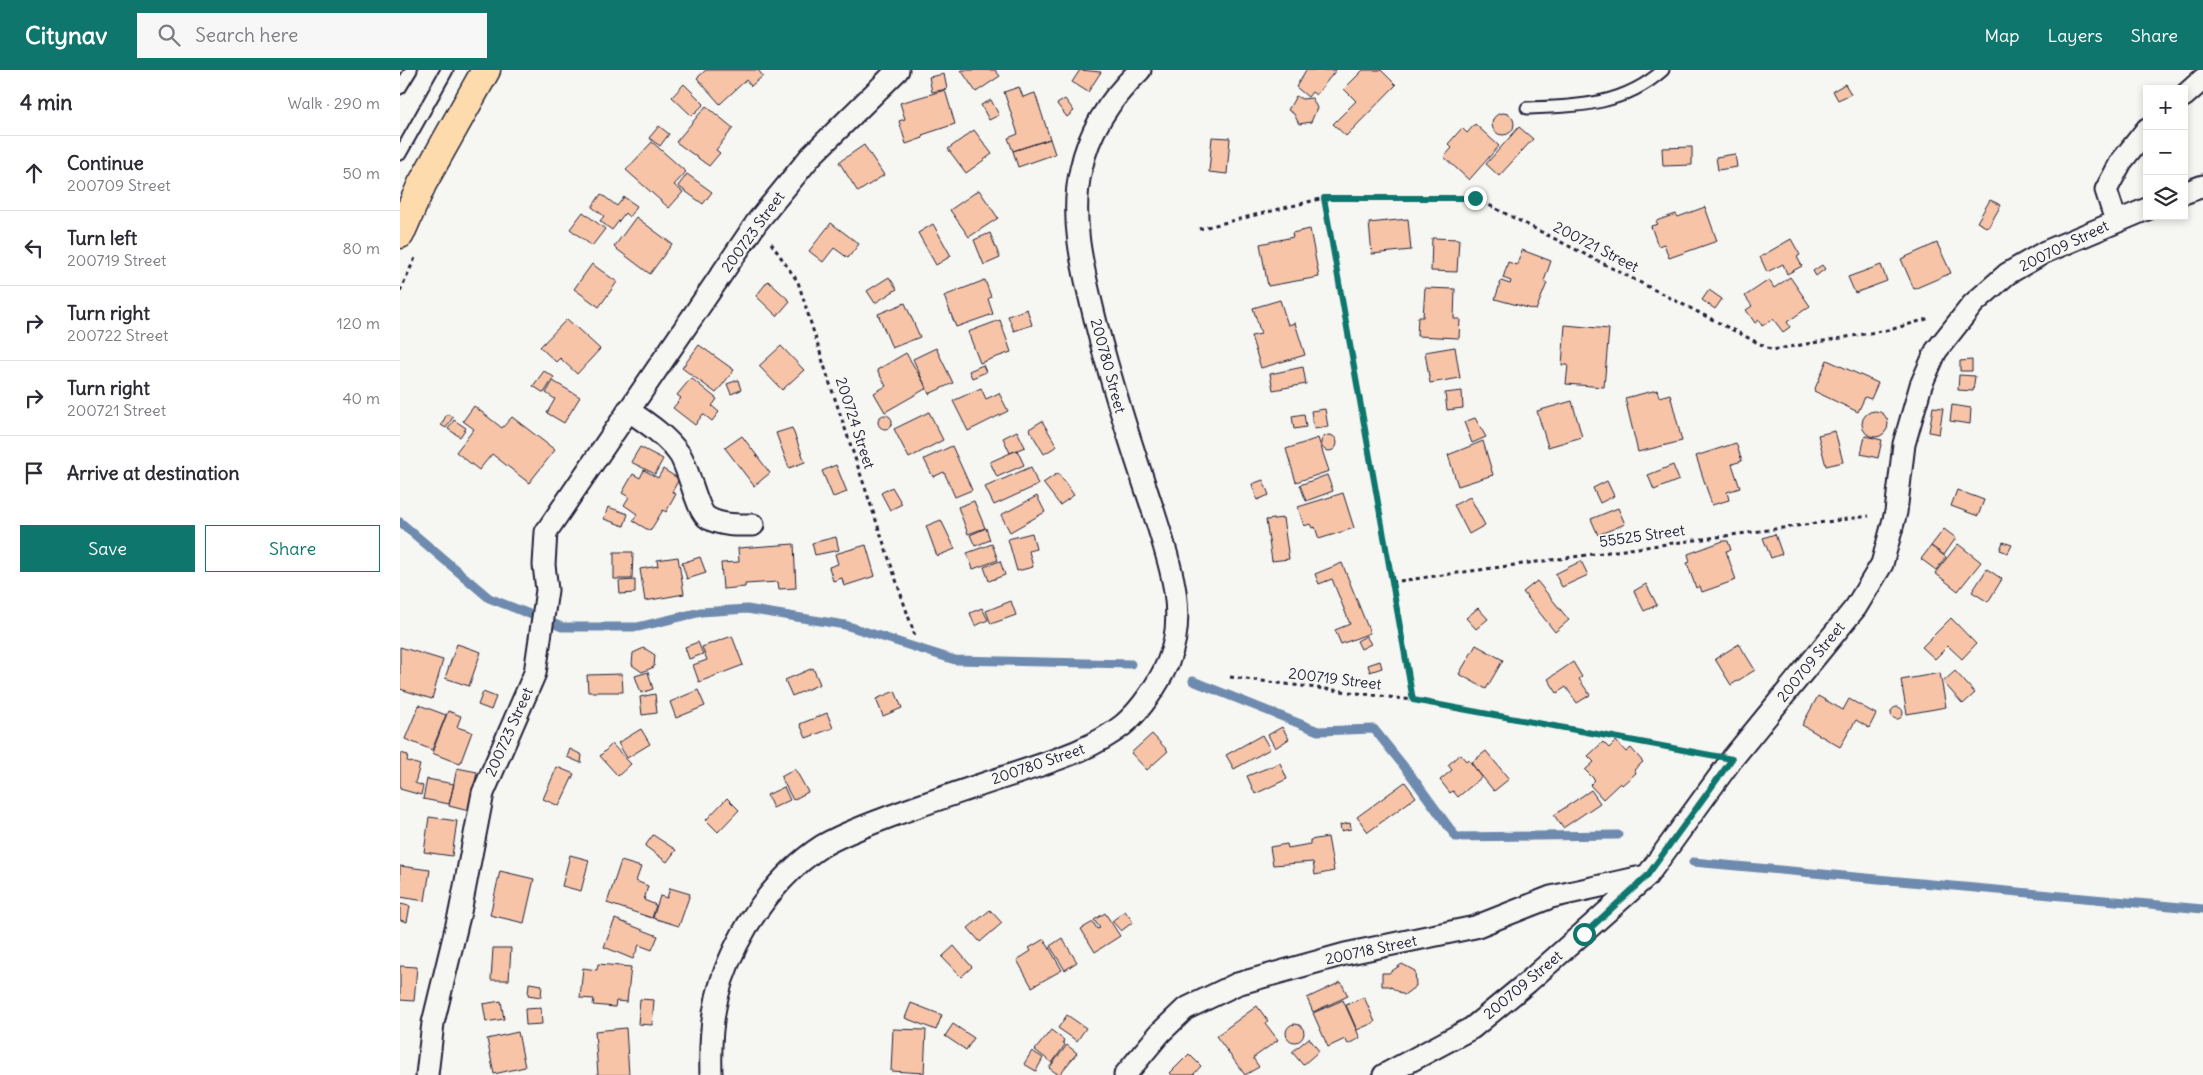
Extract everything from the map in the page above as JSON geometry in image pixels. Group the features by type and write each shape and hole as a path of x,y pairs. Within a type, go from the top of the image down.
{"main road":[{"path":"400,234 422,184 486,70"}],"street":[{"name":"200723 Street","path":"427,1075 433,1023 460,912 483,793 535,673 547,590 544,564 546,532 756,222 812,156 898,70"},
{"name":"200780 Street","path":"711,1075 713,1007 730,955 763,901 794,869 822,846 869,824 932,800 1059,759 1095,744 1126,723 1150,693 1168,662 1176,633 1177,603 1171,565 1113,391 1084,275 1076,220 1078,183 1089,142 1101,116 1138,71"},
{"path":"2188,92 2203,79"},
{"path":"2116,222 2106,190 2121,162 2146,130"},
{"path":"2188,192 2203,186"},
{"name":"200709 Street","path":"1384,1075 1472,1028 1535,976 1647,876 1732,759 1856,607 1882,564 1896,512 1904,444 1921,385 1936,351 1973,304 2007,274 2038,256 2143,211"},
{"path":"628,410 656,428 680,455 691,478 699,506 706,518 725,524 753,526"},
{"name":"200718 Street","path":"1125,1075 1160,1033 1185,1009 1237,984 1345,954 1475,927 1551,897 1647,876"}],"lane":[{"path":"400,88 411,70"},
{"path":"400,154 447,70"},
{"path":"1527,108 1593,105 1629,94 1663,70"}],"path":[{"name":"200721 Street","path":"1199,229 1324,198 1475,198 1772,350 1893,329 1973,304"},
{"path":"1324,198 1413,700"},
{"name":"200724 Street","path":"756,222 798,282 916,639"},
{"name":"55525 Street","path":"1392,582 1896,512"},
{"name":"200719 Street","path":"1230,677 1413,700 1732,759"}],"building":[{"path":"706,70 758,70 763,76 751,86 746,80 720,104 697,78"},
{"path":"961,70 995,70 1000,76 976,92"},
{"path":"1080,70 1101,72 1088,92 1072,82"},
{"path":"1306,70 1336,70 1316,95 1312,92 1308,97 1296,87"},
{"path":"1363,70 1381,70 1396,85 1346,136 1333,124 1356,101 1344,89"},
{"path":"944,74 947,89 932,92 929,77"},
{"path":"684,84 704,104 692,116 672,97"},
{"path":"1845,84 1851,94 1838,100 1833,91"},
{"path":"1019,87 1023,97 1035,93 1050,139 1013,151 1008,138 1018,134 1004,92"},
{"path":"945,90 955,124 922,135 923,138 906,144 899,121 905,119 900,103"},
{"path":"1296,96 1302,99 1312,98 1317,108 1311,122 1299,124 1294,114 1288,110"},
{"path":"1065,99 1074,111 1067,117 1057,104"},
{"path":"991,100 999,115 989,120 981,105"},
{"path":"706,106 733,128 716,150 720,153 709,166 676,142"},
{"path":"1499,113 1507,113 1514,120 1514,128 1507,135 1499,135 1492,128 1492,120"},
{"path":"1475,124 1499,146 1469,180 1444,157 1452,148 1448,144 1462,128 1467,133"},
{"path":"659,126 669,134 660,146 649,138"},
{"path":"1519,127 1533,139 1499,176 1486,164"},
{"path":"974,130 992,154 966,173 948,149"},
{"path":"1212,137 1230,138 1227,174 1209,172"},
{"path":"1050,139 1055,154 1018,167 1013,151"},
{"path":"652,142 686,172 674,185 683,192 669,208 626,170"},
{"path":"864,145 884,175 858,192 839,162"},
{"path":"1692,147 1692,165 1663,166 1662,148"},
{"path":"1735,154 1737,167 1718,170 1716,157"},
{"path":"687,174 712,192 703,204 678,186"},
{"path":"979,190 998,218 969,237 950,210"},
{"path":"601,194 617,206 624,197 637,206 629,217 625,213 612,230 600,221 604,216 592,207"},
{"path":"1990,200 2001,205 1988,228 1977,222"},
{"path":"1705,207 1717,241 1669,258 1664,244 1658,246 1651,226 1658,224 1656,221 1676,214 1678,217"},
{"path":"583,212 605,229 592,246 570,229"},
{"path":"636,217 672,244 650,274 614,247"},
{"path":"1408,219 1411,250 1372,254 1369,223"},
{"path":"831,223 859,244 848,258 834,248 823,262 809,251"},
{"path":"933,224 951,256 936,265 918,233"},
{"path":"1310,229 1319,277 1268,286 1260,244 1293,237 1292,233"},
{"path":"990,233 1000,258 984,265 974,240"},
{"path":"1432,238 1459,239 1457,272 1431,271"},
{"path":"1791,239 1800,255 1797,257 1802,266 1787,274 1783,264 1767,272 1760,257"},
{"path":"1937,243 1951,273 1914,289 1901,259"},
{"path":"1522,250 1551,261 1544,281 1547,283 1536,310 1495,299 1501,281 1510,284 1511,281 1503,278 1508,262 1517,265"},
{"path":"592,264 617,282 599,307 574,289"},
{"path":"1822,265 1825,269 1816,276 1813,271"},
{"path":"1881,265 1887,281 1855,293 1848,277"},
{"path":"889,277 897,289 875,303 867,291"},
{"path":"1790,277 1810,306 1787,322 1790,327 1783,332 1773,319 1762,326 1759,320 1755,323 1746,310 1752,306 1745,296 1769,280 1774,288"},
{"path":"985,280 991,297 988,299 993,314 956,327 944,296"},
{"path":"768,281 790,301 777,316 756,296"},
{"path":"1425,288 1455,289 1454,319 1460,319 1459,338 1417,336 1418,317 1423,317"},
{"path":"1709,290 1722,299 1715,309 1702,300"},
{"path":"1280,300 1288,325 1295,323 1305,355 1261,368 1251,336 1261,334 1253,308"},
{"path":"905,303 920,337 892,348 878,314"},
{"path":"1027,309 1032,325 1014,331 1008,316"},
{"path":"567,319 600,349 577,374 560,358 556,362 540,347"},
{"path":"1000,320 1011,352 980,363 968,332"},
{"path":"1565,325 1609,329 1604,387 1566,384 1568,365 1562,365"},
{"path":"699,345 734,370 716,393 682,368"},
{"path":"781,346 804,370 782,390 759,366"},
{"path":"1455,347 1460,378 1430,383 1425,352"},
{"path":"936,348 953,383 929,394 913,359"},
{"path":"906,353 927,388 885,412 874,393 886,386 877,370"},
{"path":"1827,360 1878,383 1871,399 1865,397 1858,412 1814,391"},
{"path":"1972,360 1972,371 1960,371 1960,361"},
{"path":"983,365 986,372 972,378 969,371"},
{"path":"1303,367 1306,384 1273,390 1270,374"},
{"path":"544,371 554,377 544,393 533,386"},
{"path":"1959,375 1975,376 1973,391 1958,390"},
{"path":"691,378 717,399 712,406 719,412 712,421 703,414 695,425 673,408 681,398 677,395"},
{"path":"738,380 741,390 731,394 727,384"},
{"path":"553,381 580,397 564,423 547,413 555,399 546,393"},
{"path":"981,388 986,399 999,393 1008,411 968,431 953,401"},
{"path":"1657,390 1659,397 1670,394 1682,441 1638,452 1625,398"},
{"path":"1462,391 1463,408 1447,410 1445,393"},
{"path":"1572,401 1582,437 1548,447 1537,411"},
{"path":"1952,405 1971,408 1970,424 1950,421"},
{"path":"474,406 502,428 512,417 555,450 529,483 492,454 479,470 456,452 474,429 463,421"},
{"path":"1933,407 1943,408 1939,434 1929,432"},
{"path":"1325,409 1328,427 1314,429 1311,411"},
{"path":"1875,411 1884,415 1888,424 1884,433 1875,437 1866,433 1862,424 1866,415"},
{"path":"929,412 943,440 909,458 894,429"},
{"path":"447,414 453,417 446,428 441,425"},
{"path":"1304,414 1306,427 1294,429 1292,416"},
{"path":"882,415 888,415 892,422 888,429 882,429 878,425 878,419"},
{"path":"1475,418 1486,437 1472,443 1464,422"},
{"path":"454,420 466,428 460,437 448,429"},
{"path":"1042,421 1057,446 1044,454 1029,429"},
{"path":"792,428 805,462 789,468 776,433"},
{"path":"1017,431 1025,447 1010,453 1003,438"},
{"path":"1835,431 1843,462 1826,466 1818,435"},
{"path":"1326,435 1332,435 1337,440 1335,449 1326,451 1321,446 1321,440"},
{"path":"742,436 770,473 754,486 725,448"},
{"path":"1865,436 1882,440 1878,458 1861,454"},
{"path":"1318,438 1329,471 1296,482 1286,449"},
{"path":"1483,441 1493,475 1458,486 1448,455"},
{"path":"1736,443 1742,461 1732,464 1740,488 1727,492 1729,500 1712,505 1696,456"},
{"path":"952,446 972,490 955,497 944,472 933,477 924,459"},
{"path":"640,447 663,459 655,474 631,462"},
{"path":"1017,450 1024,465 997,477 990,462"},
{"path":"836,465 847,492 833,497 822,471"},
{"path":"1673,465 1679,480 1654,490 1648,475"},
{"path":"1031,467 1038,485 994,505 985,487"},
{"path":"663,469 679,479 672,492 676,494 666,512 663,510 650,531 633,521 637,514 624,505 629,497 622,493 633,474 640,478 644,470 658,478"},
{"path":"1058,473 1074,495 1060,505 1043,483"},
{"path":"1327,475 1333,491 1306,501 1300,485"},
{"path":"1263,480 1269,495 1257,500 1252,484"},
{"path":"1607,481 1614,496 1600,503 1593,488"},
{"path":"892,487 902,504 890,510 881,493"},
{"path":"1957,490 1984,500 1978,516 1951,506"},
{"path":"1343,493 1354,528 1319,539 1315,527 1312,528 1310,524 1304,526 1298,507"},
{"path":"1037,496 1045,512 1010,532 1001,515"},
{"path":"1470,497 1485,525 1469,534 1454,505"},
{"path":"974,501 985,528 968,534 958,507"},
{"path":"608,507 628,514 624,526 604,519"},
{"path":"1618,508 1625,524 1598,535 1591,519"},
{"path":"1283,518 1289,559 1272,561 1266,520"},
{"path":"941,520 955,549 937,556 926,526"},
{"path":"986,528 990,540 975,546 970,535"},
{"path":"1944,529 1956,538 1944,555 1931,546"},
{"path":"1032,533 1036,549 1029,551 1033,567 1017,571 1008,539"},
{"path":"1775,534 1782,554 1771,558 1763,538"},
{"path":"836,537 839,550 815,555 812,543"},
{"path":"1723,541 1728,541 1731,550 1726,551 1736,580 1702,592 1700,586 1696,588 1687,563 1690,562 1688,554"},
{"path":"2003,542 2012,545 2008,553 2000,550"},
{"path":"794,544 796,588 779,589 778,582 745,584 745,587 723,589 721,563 739,562 738,548"},
{"path":"992,544 998,560 973,569 967,553"},
{"path":"1958,544 1981,562 1958,591 1935,573"},
{"path":"866,545 875,576 844,586 842,578 833,581 829,567 838,564 835,554"},
{"path":"1931,546 1946,557 1936,570 1921,559"},
{"path":"614,552 633,552 632,579 614,579"},
{"path":"678,557 684,594 645,601 640,569 658,566 657,560"},
{"path":"700,557 706,573 687,579 682,563"},
{"path":"1000,561 1005,575 989,581 984,567"},
{"path":"1581,561 1588,575 1562,587 1555,574"},
{"path":"1342,563 1370,633 1341,644 1335,630 1350,624 1332,579 1319,584 1315,574"},
{"path":"1987,569 2002,579 1988,602 1972,592"},
{"path":"635,580 635,593 620,594 619,581"},
{"path":"1537,581 1569,620 1555,632 1523,592"},
{"path":"1646,584 1657,605 1644,611 1634,591"},
{"path":"1011,601 1016,615 991,624 986,611"},
{"path":"982,608 988,620 975,626 970,613"},
{"path":"1478,608 1488,619 1476,629 1466,618"},
{"path":"1951,618 1976,644 1962,659 1948,646 1935,659 1922,647"},
{"path":"732,636 743,665 699,682 693,665 707,660 702,647"},
{"path":"1366,636 1371,644 1361,649 1357,641"},
{"path":"698,642 703,654 689,659 685,647"},
{"path":"457,644 481,652 469,686 445,678"},
{"path":"1739,644 1755,670 1731,685 1715,659"},
{"path":"1476,645 1503,660 1486,689 1459,674"},
{"path":"400,647 443,660 432,699 400,689"},
{"path":"644,648 655,655 654,667 642,672 632,665 633,653"},
{"path":"1380,661 1382,668 1370,672 1368,665"},
{"path":"1573,662 1582,677 1579,679 1590,695 1577,703 1566,687 1557,693 1548,679"},
{"path":"813,668 820,684 792,696 785,680"},
{"path":"1955,671 1975,693 1963,704 1943,682"},
{"path":"648,672 653,689 641,693 635,676"},
{"path":"1940,673 1946,707 1907,714 1901,680"},
{"path":"622,674 623,692 588,692 587,675"},
{"path":"698,690 705,706 676,718 670,702"},
{"path":"895,691 902,708 883,716 876,699"},
{"path":"483,692 496,697 491,710 478,705"},
{"path":"655,694 657,713 642,715 640,697"},
{"path":"1818,696 1843,710 1849,699 1876,714 1869,728 1856,720 1840,747 1802,725"},
{"path":"419,705 446,715 432,750 405,739"},
{"path":"1895,707 1899,707 1903,713 1899,719 1895,719 1891,715 1891,711"},
{"path":"448,711 461,716 457,727 472,732 460,764 432,753"},
{"path":"827,713 833,728 806,738 800,724"},
{"path":"1282,727 1289,739 1275,748 1268,735"},
{"path":"641,729 650,744 627,758 618,743"},
{"path":"1152,734 1168,751 1147,770 1131,753"},
{"path":"1262,735 1270,749 1234,769 1226,755"},
{"path":"1616,741 1626,752 1631,748 1643,762 1634,770 1636,773 1622,785 1620,783 1603,799 1590,785 1595,780 1585,770 1594,762 1588,756 1603,742 1609,748"},
{"path":"612,744 631,764 618,776 600,756"},
{"path":"570,749 582,755 581,763 567,757"},
{"path":"1486,751 1509,779 1494,791 1471,763"},
{"path":"400,753 408,755 407,761 420,765 415,783 423,786 421,795 400,789"},
{"path":"1460,754 1466,761 1468,759 1482,777 1458,797 1453,791 1450,793 1440,780 1452,770 1448,765"},
{"path":"1280,763 1287,779 1255,794 1247,776"},
{"path":"557,767 574,774 559,806 543,799"},
{"path":"457,768 477,772 469,811 449,806"},
{"path":"795,769 808,792 793,800 781,777"},
{"path":"427,779 454,784 449,804 423,799"},
{"path":"1405,782 1416,797 1368,832 1357,817"},
{"path":"784,787 790,800 773,808 767,795"},
{"path":"1591,790 1600,803 1563,828 1554,815"},
{"path":"727,798 739,810 718,832 706,820"},
{"path":"429,817 457,821 452,856 424,852"},
{"path":"1350,823 1351,829 1341,831 1340,825"},
{"path":"653,835 676,850 667,862 645,846"},
{"path":"1328,837 1334,871 1315,875 1313,862 1273,865 1270,847 1287,844 1288,848 1310,844 1310,840"},
{"path":"570,855 589,860 581,891 562,886"},
{"path":"621,861 641,867 636,881 648,886 644,900 656,905 652,918 607,903"},
{"path":"400,866 430,870 425,901 400,897"},
{"path":"500,871 534,879 524,923 490,915"},
{"path":"670,888 690,894 679,926 653,918 660,896 667,898"},
{"path":"400,904 410,906 407,922 400,920"},
{"path":"990,910 1002,923 980,942 968,928"},
{"path":"1125,911 1133,922 1121,931 1112,921"},
{"path":"1105,913 1120,936 1095,952 1081,929 1093,922 1097,929 1100,928 1094,920"},
{"path":"615,919 658,936 652,950 639,945 633,959 604,947"},
{"path":"1062,938 1077,962 1065,970 1050,946"},
{"path":"1044,939 1062,970 1032,987 1017,960 1031,951 1029,948"},
{"path":"954,946 972,967 961,977 942,957"},
{"path":"493,948 511,948 509,980 491,980"},
{"path":"598,964 631,967 627,1002 616,1001 615,1007 593,1005 594,999 580,998 583,968 597,970"},
{"path":"1402,964 1415,971 1416,986 1404,995 1389,986 1382,986 1382,973 1389,973"},
{"path":"400,966 417,967 414,1001 400,1000"},
{"path":"1341,982 1348,996 1313,1012 1307,998"},
{"path":"529,983 542,985 541,997 528,995"},
{"path":"1364,997 1375,1022 1357,1030 1346,1005"},
{"path":"640,999 654,1000 652,1025 638,1024"},
{"path":"1343,1000 1360,1038 1348,1044 1345,1039 1328,1047 1313,1013"},
{"path":"501,1001 504,1019 486,1022 483,1004"},
{"path":"911,1003 942,1015 936,1030 905,1018"},
{"path":"1257,1006 1268,1021 1265,1023 1278,1040 1253,1058 1259,1067 1245,1075 1216,1036"},
{"path":"541,1008 542,1024 526,1025 525,1009"},
{"path":"1067,1015 1086,1028 1077,1041 1058,1028"},
{"path":"953,1024 974,1038 966,1050 945,1036"},
{"path":"1295,1024 1301,1027 1304,1033 1301,1039 1295,1042 1289,1039 1286,1033 1289,1027"},
{"path":"626,1028 629,1075 598,1075 595,1031"},
{"path":"893,1029 926,1030 924,1073 891,1071"},
{"path":"1051,1030 1064,1040 1065,1045 1052,1063 1035,1050"},
{"path":"518,1032 525,1067 494,1074 487,1039"},
{"path":"1309,1038 1319,1051 1303,1065 1292,1052"},
{"path":"1067,1045 1077,1053 1059,1075 1049,1068"},
{"path":"1032,1051 1043,1058 1036,1071 1024,1064"},
{"path":"1189,1054 1201,1066 1193,1075 1172,1075 1170,1073"}],"waterway":[{"path":"400,522 489,598 562,627 638,627 701,612 747,609 845,625 955,660 1131,664"},
{"path":"1193,681 1318,731 1374,729 1456,837 1618,835"},
{"path":"1693,862 2203,909"}],"route":[{"path":"1475,198 1324,198 1413,700 1732,759 1647,876 1584,934"}]}
